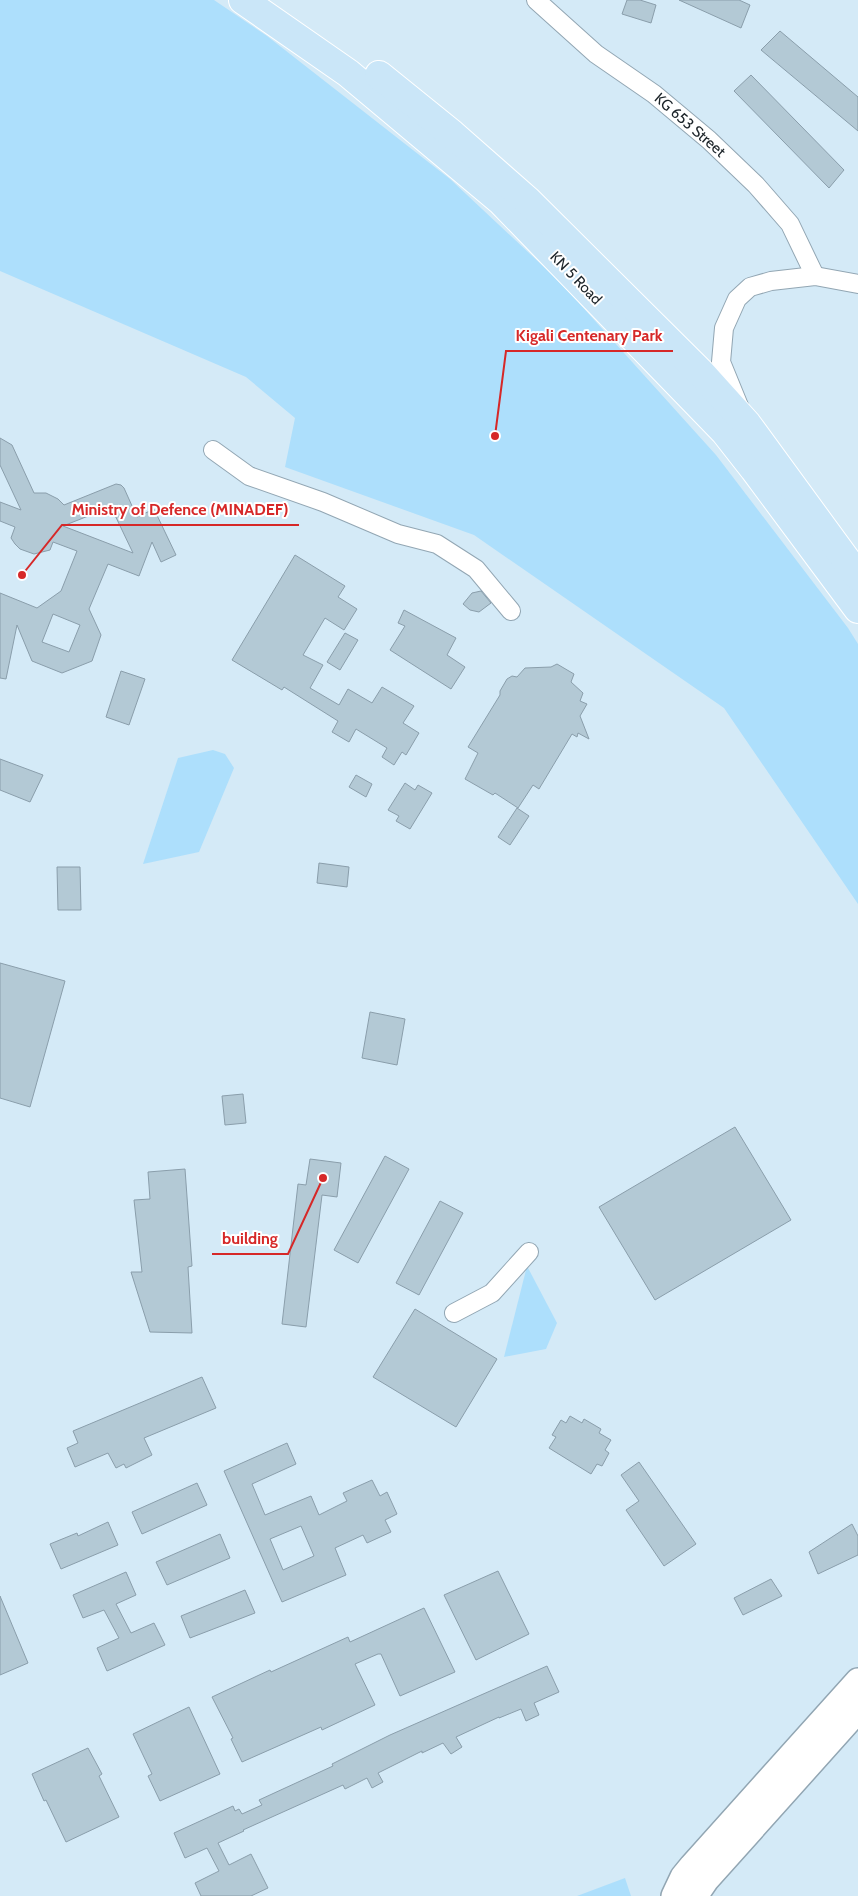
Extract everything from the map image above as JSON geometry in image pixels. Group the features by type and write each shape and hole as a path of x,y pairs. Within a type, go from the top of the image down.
{"main road":[{"name":"KN 5 Road","path":"243,0 348,73 501,202 725,432 858,609"},
{"name":"KN 5 Road","path":"274,0 343,47 398,90 452,134 527,200 701,372 747,424 858,576"},
{"path":"674,1896 683,1878 692,1866 858,1681"},
{"path":"695,1896 706,1880 858,1710"}],"street":[{"name":"KG 653 Street","path":"536,0 596,54 654,94 702,134 756,185 790,224 815,276"},
{"path":"747,424 721,362 724,328 737,299 750,286 772,281 815,276 858,284"},
{"path":"214,450 249,476 322,502 398,534 437,544 476,569 511,611"},
{"path":"454,1313 492,1293 529,1252"}],"shaded area":[{"path":"0,0 214,0 267,36 450,179 560,282 716,455 848,628 858,644 858,904 724,708 474,535 285,467 295,418 246,377 0,271"},
{"path":"213,750 225,754 234,768 199,852 143,864 178,758"},
{"path":"527,1266 557,1323 546,1349 504,1357"},
{"path":"625,1878 631,1896 577,1896"}],"building":[{"path":"627,0 640,0 656,5 651,23 622,14"},
{"path":"679,0 739,0 750,5 741,28"},
{"path":"780,31 858,97 858,131 761,50"},
{"path":"751,75 844,170 829,188 734,91"},
{"path":"0,438 12,445 34,493 46,493 58,499 64,505 116,484 121,485 137,517 154,509 176,555 161,562 152,542 139,576 108,564 89,609 101,635 92,661 62,673 32,661 17,625 6,679 0,678 0,593 37,608 61,591 77,551 53,542 50,550 34,554 20,549 15,544 11,538 15,527 0,521 0,502 21,510 0,465","holes":["111,507 133,553 63,526","53,614 80,625 69,652 42,642"]},
{"path":"295,555 345,586 338,597 357,609 344,630 325,618 303,655 323,665 310,688 339,705 348,689 372,703 382,687 414,706 403,723 419,733 406,755 402,752 394,765 382,757 387,748 356,729 349,742 332,732 338,721 284,687 282,690 232,660"},
{"path":"481,591 491,603 479,612 470,610 463,604 472,593"},
{"path":"404,610 456,638 447,655 465,667 451,689 390,650 405,626 398,623"},
{"path":"345,633 358,640 340,670 327,662"},
{"path":"557,664 574,674 571,682 583,693 580,701 587,704 580,716 589,739 578,733 577,737 572,734 539,789 533,785 518,808 495,793 493,795 465,779 478,753 468,747 500,695 500,691 507,679 512,676 517,677 525,668 551,667"},
{"path":"121,671 145,679 129,725 106,717"},
{"path":"0,759 43,775 30,802 0,790"},
{"path":"356,775 372,784 366,797 349,787"},
{"path":"405,783 415,790 418,785 432,793 410,829 396,821 399,816 388,810"},
{"path":"517,808 529,816 510,845 498,837"},
{"path":"319,863 349,867 347,887 317,883"},
{"path":"57,867 80,867 81,910 58,910"},
{"path":"0,963 65,981 30,1107 0,1098"},
{"path":"370,1012 405,1019 397,1065 362,1058"},
{"path":"243,1094 246,1123 225,1125 222,1096"},
{"path":"735,1127 791,1220 655,1300 599,1207"},
{"path":"385,1156 409,1169 358,1263 334,1250"},
{"path":"310,1159 341,1163 337,1197 322,1195 306,1327 282,1324 298,1184 306,1185"},
{"path":"185,1169 192,1266 188,1267 192,1333 150,1332 131,1272 142,1272 134,1200 150,1199 148,1172"},
{"path":"440,1201 463,1213 419,1295 396,1283"},
{"path":"415,1309 497,1359 456,1427 373,1377"},
{"path":"202,1377 216,1408 144,1438 152,1455 126,1468 124,1464 116,1468 108,1453 75,1467 67,1448 78,1443 73,1431"},
{"path":"570,1416 582,1423 584,1419 601,1429 599,1433 611,1440 605,1450 609,1453 602,1466 597,1464 591,1474 549,1448 556,1437 552,1435 561,1420 566,1423"},
{"path":"287,1443 296,1464 252,1484 265,1515 311,1496 319,1515 347,1501 343,1493 372,1480 380,1496 387,1492 397,1514 385,1520 391,1532 367,1543 363,1535 335,1548 346,1575 282,1602 224,1471","holes":["301,1526 314,1556 283,1570 270,1539"]},
{"path":"639,1462 696,1544 664,1566 626,1510 639,1501 621,1475"},
{"path":"197,1483 207,1505 142,1534 132,1512"},
{"path":"108,1522 118,1545 61,1569 50,1544 77,1533 78,1536"},
{"path":"852,1524 858,1536 858,1555 818,1574 809,1552"},
{"path":"220,1534 230,1558 167,1585 156,1562"},
{"path":"498,1571 529,1634 476,1660 444,1595"},
{"path":"126,1572 136,1595 116,1604 131,1633 154,1623 165,1645 107,1671 97,1648 119,1638 104,1610 83,1618 73,1595"},
{"path":"771,1579 782,1596 743,1615 734,1598"},
{"path":"245,1590 255,1613 190,1638 181,1616"},
{"path":"0,1596 28,1663 0,1675"},
{"path":"424,1608 455,1672 400,1696 381,1654 378,1654 355,1664 375,1705 322,1730 321,1727 242,1762 231,1739 233,1738 212,1697 348,1637 350,1642"},
{"path":"547,1666 559,1692 534,1703 539,1715 526,1721 521,1709 499,1717 456,1737 462,1747 451,1754 443,1743 422,1753 422,1751 378,1773 383,1782 372,1788 367,1778 345,1789 343,1785 218,1843 229,1865 251,1854 268,1888 251,1896 201,1896 195,1883 219,1871 207,1848 185,1858 174,1833 233,1806 235,1811 239,1809 242,1814 262,1805 259,1800 333,1766 332,1764 390,1735"},
{"path":"189,1707 220,1774 160,1801 148,1776 152,1774 133,1734"},
{"path":"88,1748 102,1774 99,1776 119,1817 66,1842 32,1774"}],"place":[{"name":"Kigali Centenary Park","path":"495,436"},
{"name":"Ministry of Defence (MINADEF)","path":"22,575"},
{"name":"building","path":"323,1178"}]}
